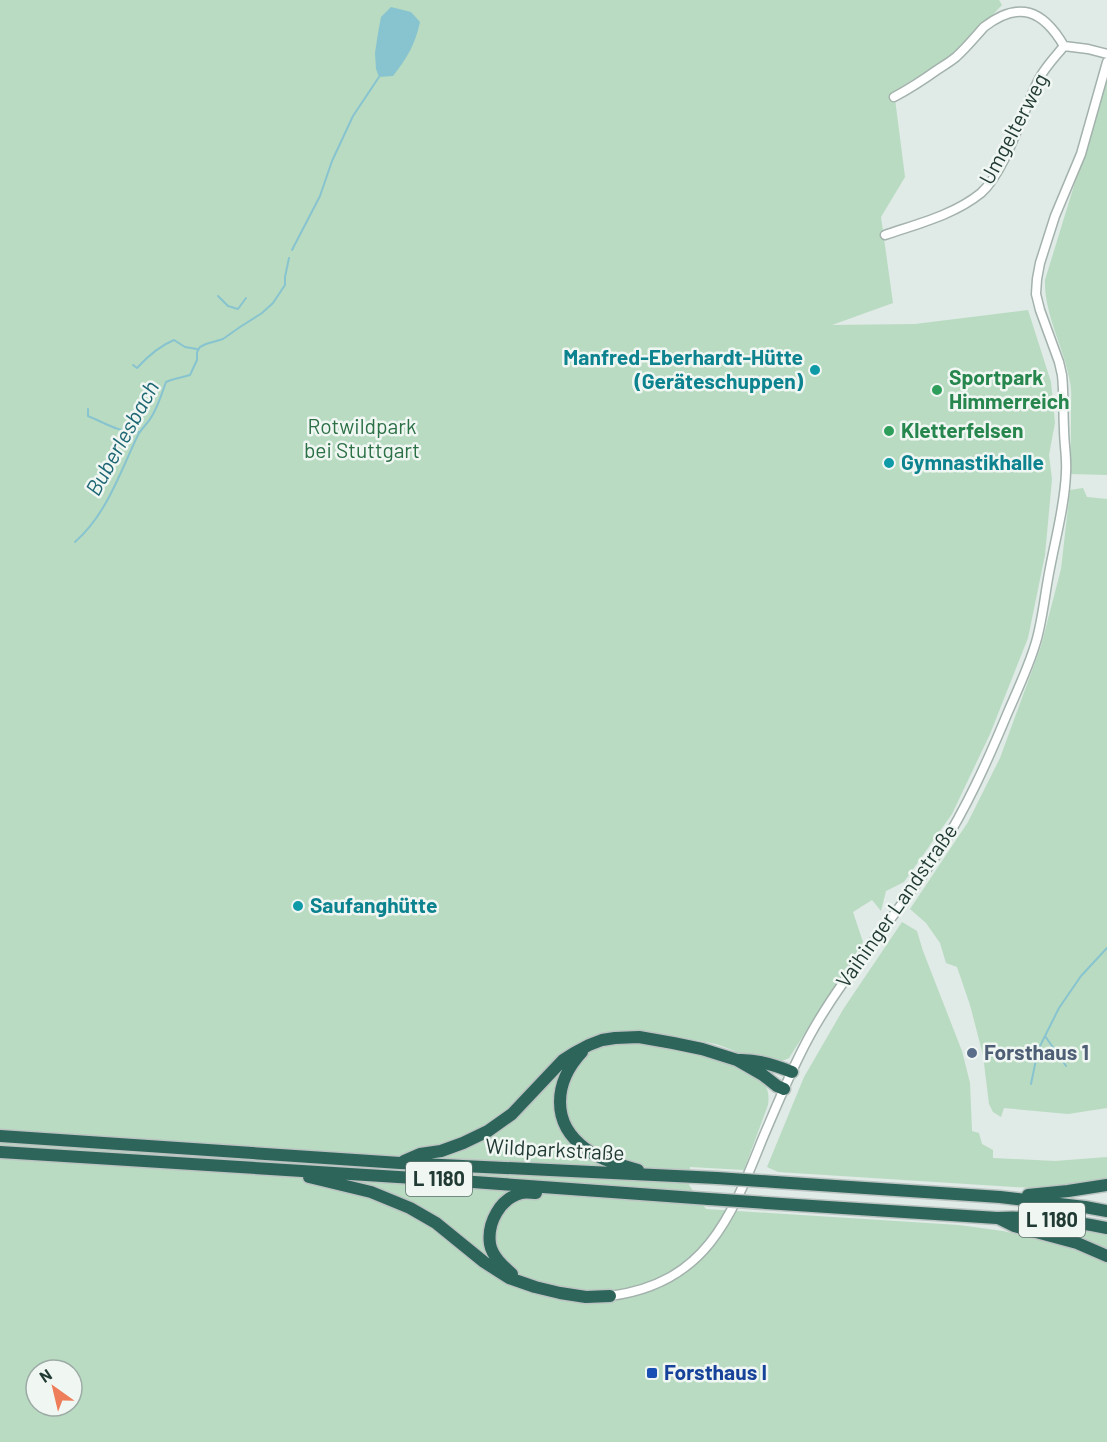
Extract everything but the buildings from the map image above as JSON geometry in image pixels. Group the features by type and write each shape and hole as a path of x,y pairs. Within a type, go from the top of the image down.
{"highway":[{"name":"L 1180","path":"400,1162 420,1154 441,1151 488,1131 512,1114 563,1060 589,1045 615,1038 639,1037 683,1045 737,1060 784,1089"},
{"name":"L 1180","path":"589,1045 574,1060 563,1079 560,1094 561,1118 577,1142 591,1153 652,1174"},
{"name":"L 1180","path":"737,1060 748,1059 775,1065 792,1072"},
{"name":"Wildparkstraße","path":"0,1136 1000,1197"},
{"name":"Wildparkstraße","path":"0,1152 591,1189 997,1218"},
{"name":"L 1180","path":"287,1171 371,1192 410,1208 436,1223 484,1262 509,1278 560,1293 586,1297 610,1296"},
{"name":"L 1180","path":"1000,1197 1107,1185"},
{"name":"L 1180","path":"520,1281 504,1267 490,1245 490,1229 494,1215 499,1208 510,1198 522,1193 576,1193 591,1189"},
{"name":"L 1180","path":"1000,1197 1107,1211"},
{"name":"L 1180","path":"997,1218 1022,1216 1107,1228"},
{"path":"997,1218 1014,1226 1077,1243 1107,1256"}],"street":[{"path":"894,97 956,58 985,26 999,14 1013,8 1028,10 1041,17 1052,27 1064,46 1107,54"},
{"name":"Umgelterweg","path":"885,235 963,205 982,192 1001,164 1040,76 1064,46"},
{"name":"Vaihinger Landstraße","path":"610,1296 659,1282 679,1271 711,1242 730,1215 809,1037 940,850 987,761 1022,680 1036,640 1059,528 1066,470 1062,375 1040,310 1036,294 1037,279 1055,216 1081,154 1107,62"}],"green space":[{"name":"Rotwildpark bei Stuttgart","path":"0,0 999,0 1002,5 955,54 894,91 905,177 881,217 893,303 832,325 915,324 1028,310 1051,382 1055,423 1049,455 1052,479 1045,555 1028,638 990,734 952,814 904,882 886,891 881,911 872,900 853,912 863,942 789,1058 776,1061 762,1060 735,1053 735,1051 716,1044 695,1040 694,1053 732,1065 758,1078 767,1090 768,1105 744,1170 690,1167 689,1185 706,1209 959,1225 1003,1231 1055,1243 1107,1263 1107,1442 0,1442"},
{"path":"1107,78 1107,475 1070,474 1071,385 1048,306 1045,280"},
{"path":"1083,488 1087,497 1107,499 1107,1108 1068,1114 1004,1108 1001,1117 993,1112 989,1104 983,1055 957,967 946,963 940,943 926,923 910,909 968,822 1000,758 1041,646 1061,569 1070,490"},
{"path":"902,922 917,931 962,1051 970,1083 972,1131 979,1133 982,1144 993,1150 993,1158 1055,1161 1107,1157 1107,1179 1031,1188 778,1172 767,1167 804,1077 844,1008"},
{"path":"1034,1223 1107,1235 1107,1251 1036,1226"}],"water":[{"path":"391,7 411,12 420,22 413,44 393,76 379,77 375,53 378,33 381,17"}],"waterway":[{"name":"Buberlesbach","path":"292,250 320,196 332,161 353,116 379,77"},
{"name":"Buberlesbach","path":"75,542 96,519 104,506 138,435 154,412 166,382 190,375 200,347 223,339 273,303 285,285 289,258"},
{"path":"218,296 228,306 238,309 246,298"},
{"path":"133,365 137,368 163,345 174,340 185,347 197,349"},
{"path":"88,409 88,416 125,431 139,432"},
{"path":"1031,1084 1038,1050 1059,1008 1081,976 1107,948"},
{"path":"1045,1036 1066,1066"}],"place":[{"name":"Manfred-Eberhardt-Hütte (Geräteschuppen)","path":"815,370"},
{"name":"Sportpark Himmerreich","path":"937,390"},
{"name":"Kletterfelsen","path":"889,431"},
{"name":"Gymnastikhalle","path":"889,463"},
{"name":"Saufanghütte","path":"298,906"},
{"name":"Forsthaus 1","path":"972,1053"},
{"name":"Forsthaus I","path":"652,1373"}]}
